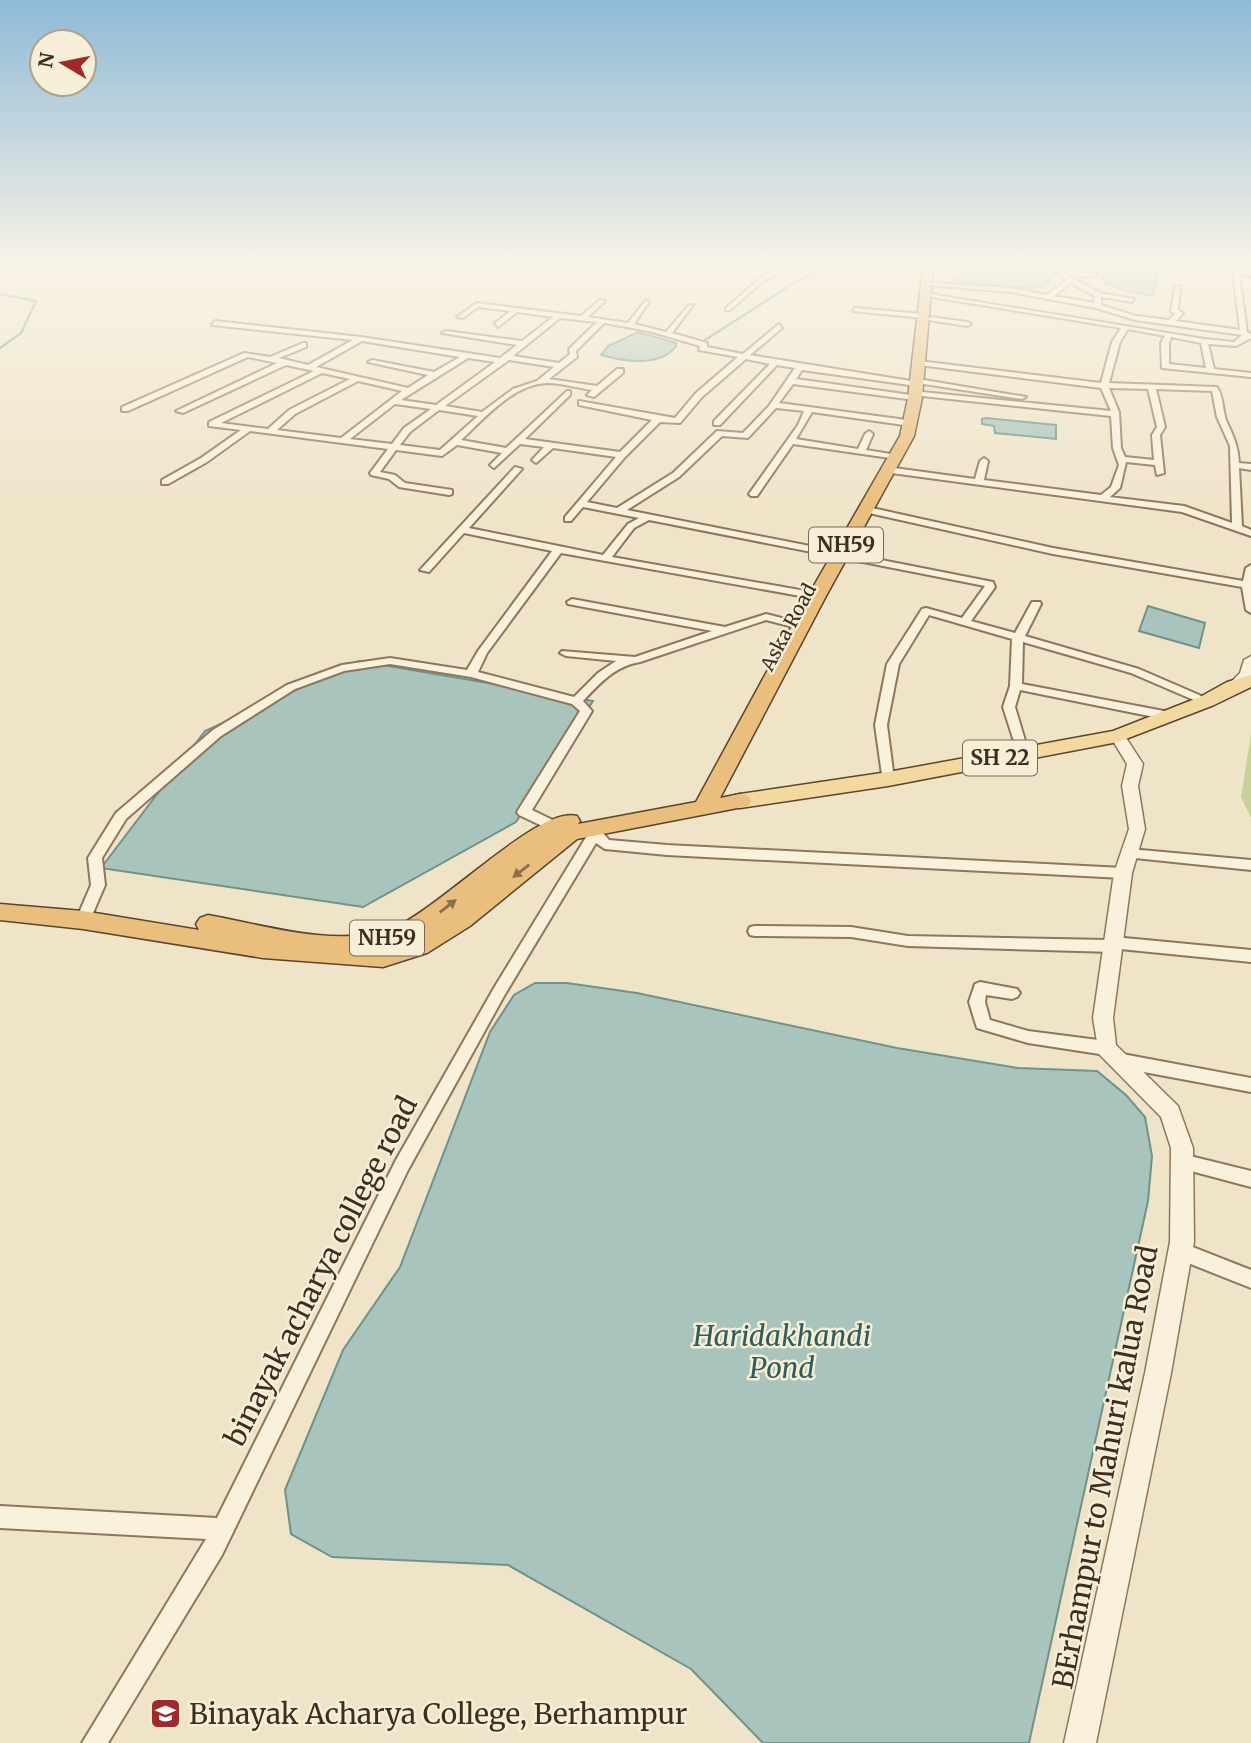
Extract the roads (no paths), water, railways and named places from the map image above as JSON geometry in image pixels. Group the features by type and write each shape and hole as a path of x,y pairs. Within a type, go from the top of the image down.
{"highway":[{"name":"Aska Road","path":"719,801 845,555 872,511 892,466 914,435 923,348"},
{"name":"NH59","path":"719,801 801,626 817,596 845,555 907,436 919,389"},
{"name":"NH59","path":"0,897 263,949 383,958 418,947 462,920 582,829 719,801"},
{"name":"NH59","path":"582,829 571,820 719,801"},
{"name":"NH59","path":"0,912 87,913"}],"main road":[{"name":"SH 22","path":"719,801 888,779 1118,736 1207,701 1242,684"}],"street":[{"path":"271,359 295,348"},
{"path":"307,368 344,348"},
{"path":"390,351 394,348"},
{"path":"419,348 561,366"},
{"path":"449,492 402,485 392,477 374,472 407,430 519,348"},
{"path":"320,371 212,424 437,454 456,442 514,391 530,382 539,383 543,380 574,355 572,351 575,348"},
{"path":"704,348 919,389 1115,414"},
{"path":"620,371 582,403 677,421 699,395 753,348"},
{"path":"1103,498 1115,488 1123,465 1117,448 1115,414 1104,385 1114,348"},
{"path":"1165,348 1165,366 1251,375"},
{"path":"1205,348 1210,370"},
{"path":"125,409 247,355 408,390"},
{"path":"341,442 368,418 408,390 466,356"},
{"path":"346,377 381,357"},
{"path":"180,411 285,362"},
{"path":"372,362 434,374"},
{"path":"717,423 775,363"},
{"path":"922,363 1104,385 1214,389 1218,395 1221,417 1234,446 1237,527"},
{"path":"1172,367 1185,388"},
{"path":"619,511 676,475 720,433 745,436 775,405 800,368"},
{"path":"269,432 292,412 356,380"},
{"path":"543,380 598,389"},
{"path":"791,382 1022,397"},
{"path":"1121,459 1160,468 1156,435 1161,427 1152,388"},
{"path":"425,570 518,469 494,465 567,393"},
{"path":"394,401 486,415"},
{"path":"775,405 911,423"},
{"path":"754,494 804,422 809,409"},
{"path":"568,519 622,455 658,419"},
{"path":"165,482 204,460 249,428"},
{"path":"860,452 869,435"},
{"path":"519,441 622,455"},
{"path":"790,441 860,452 892,466 979,482 1184,509 1251,533"},
{"path":"456,442 509,451"},
{"path":"536,460 551,445"},
{"path":"979,482 984,461"},
{"path":"1235,465 1251,467"},
{"path":"581,504 989,584 990,587 964,623"},
{"path":"872,511 1053,551 1247,585"},
{"path":"605,559 631,526 648,517"},
{"path":"463,530 605,559 817,596"},
{"path":"471,674 482,653 558,550"},
{"path":"1251,568 1247,585 1251,610"},
{"path":"572,602 725,630"},
{"path":"1023,754 1009,708 1016,686 1018,639 1036,604"},
{"path":"888,779 881,725 893,664 926,611 1135,671 1207,701"},
{"path":"566,653 636,660 766,617 801,626"},
{"path":"576,701 602,674 627,660"},
{"path":"1242,684 1251,660"},
{"path":"87,913 98,885 95,858 121,816 217,733 291,687 342,668 390,661 471,674 576,701 586,711 524,812 582,829 604,844 667,850 1251,865"},
{"path":"1016,686 1121,704 1169,716"},
{"path":"1111,1054 1102,1018 1127,863 1137,829 1130,786 1135,764 1118,736"},
{"name":"binayak acharya college road","path":"94,1743 222,1529 401,1165 499,992 582,829"},
{"path":"755,931 851,932 908,941 1114,944 1251,956"},
{"path":"1013,993 980,988 977,1002 983,1024 1028,1037 1251,1085"},
{"name":"BErhampur to Mahuri kalua Road","path":"1080,1743 1158,1373 1180,1251 1182,1148 1170,1112 1111,1054"},
{"path":"1182,1162 1251,1179"},
{"path":"1180,1251 1251,1279"},
{"path":"0,1517 222,1529"}],"water":[{"path":"606,348 674,348 661,358 641,361 601,355"},
{"path":"982,419 1056,425 1056,439 995,433 994,426 982,424"},
{"path":"1148,606 1205,623 1199,648 1139,631"},
{"path":"359,661 593,701 516,822 363,907 101,868 205,731"},
{"name":"Haridakhandi Pond","path":"535,983 567,983 637,993 897,1048 1018,1068 1097,1071 1126,1095 1145,1117 1152,1156 1148,1201 1029,1743 763,1743 691,1669 508,1565 332,1557 291,1534 285,1490 343,1350 400,1267 490,1032 514,995"}],"place":[{"name":"Binayak Acharya College, Berhampur","path":"166,1714"}]}
